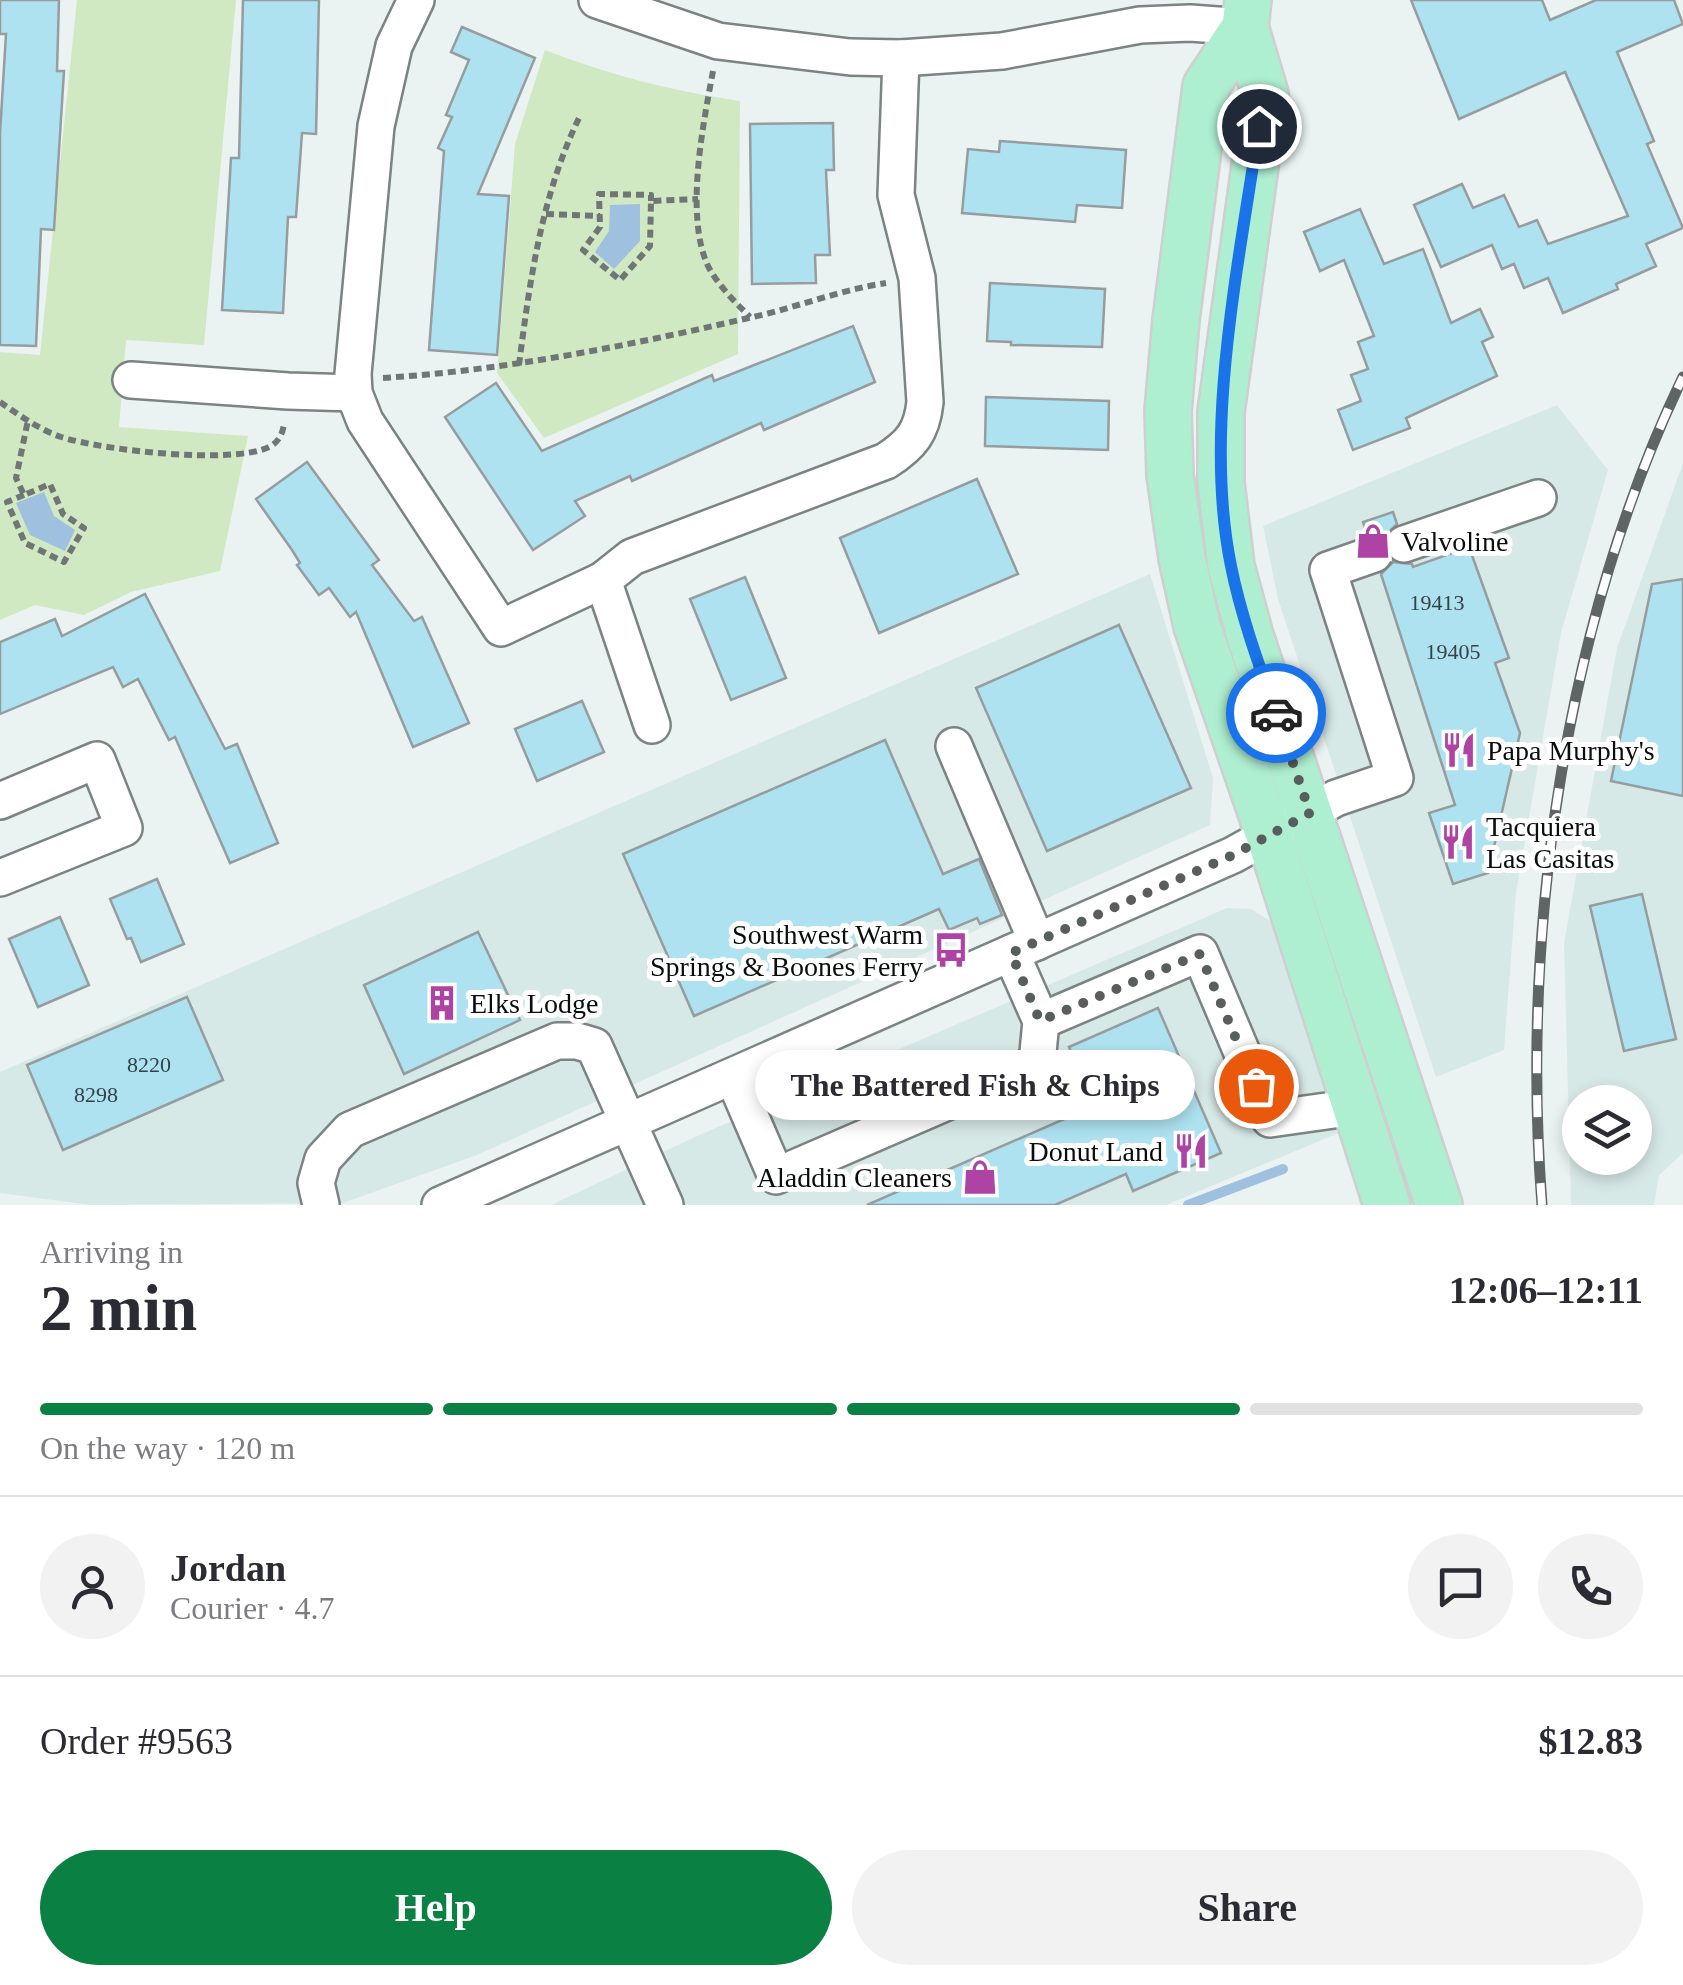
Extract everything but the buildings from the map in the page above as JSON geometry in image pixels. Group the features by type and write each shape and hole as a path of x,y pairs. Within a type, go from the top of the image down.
{"main road":[{"path":"1247,14 1266,94 1221,412 1221,483 1235,583 1439,1205"},
{"path":"1247,14 1206,86 1176,320 1168,443 1182,558 1198,626 1355,1107 1380,1202"}],"street":[{"path":"416,0 394,46 376,126 353,383 365,421 501,628 602,580 632,558 886,461 912,444 923,422 926,402 917,278 896,195 902,58"},
{"path":"597,0 718,41 850,57 902,58 1002,51 1140,25 1190,23 1247,14"},
{"path":"131,380 288,392 353,383"},
{"path":"440,1205 1233,855 1336,798 1396,778 1328,570 1538,498"},
{"path":"602,580 652,725"},
{"path":"733,1076 776,1176 1037,1062 1040,1021 1024,947 954,746"},
{"path":"0,802 97,760 124,828 0,878"},
{"path":"1040,1021 1200,954 1270,1119 1355,1107"},
{"path":"321,1205 316,1183 323,1159 350,1130 557,1042 577,1041 594,1046 665,1205"}],"path":[{"path":"718,41 705,111 699,230 708,266 750,318"},
{"path":"519,365 530,274 561,153 580,114"},
{"path":"600,194 651,195 651,201 650,246 620,280 583,250 600,227 600,194"},
{"path":"651,201 698,199"},
{"path":"546,214 600,216"},
{"path":"353,383 519,365 750,318 856,287 917,278"},
{"path":"0,402 58,436 100,446 215,456 274,446 283,433 288,392"},
{"path":"24,495 16,478 28,420"},
{"path":"50,484 63,514 84,528 64,562 25,543 7,502 24,495 50,484"}],"shaded area":[{"path":"1557,405 1608,470 1561,633 1516,893 1504,1050 1436,1077 1278,599 1263,526"},
{"path":"1683,463 1683,1153 1659,1175 1654,1205 1571,1205 1570,1175 1652,1175 1652,1085 1568,1085 1564,943 1617,648"},
{"path":"1150,574 1213,778 1210,825 477,1155 343,1203 91,1205 0,1193 0,1072"},
{"path":"1227,908 1251,909 1273,923 1289,945 1346,1130 1166,1205 551,1205 697,1136"}],"green space":[{"path":"77,0 236,0 204,345 126,340 119,427 248,436 220,571 131,592 84,615 35,605 0,620 0,352 40,355"},
{"path":"545,50 641,81 740,101 738,354 544,438 497,373 515,144"}],"water":[{"path":"640,204 640,241 614,269 595,252 609,231 610,205"},
{"path":"44,492 54,516 75,530 65,551 30,535 16,503"}],"waterway":[{"path":"1188,1205 1283,1169"}],"railway":[{"path":"1542,1205 1537,1101 1538,995 1546,888 1560,782 1581,676 1608,573 1642,473 1683,377"}],"way so far":[{"path":"1256,1086 1200,954 1040,1021 1011,953 1233,855 1310,813 1276,713"}],"place":[{"name":"Valvoline","path":"1373,541"},
{"name":"Papa Murphy's","path":"1459,750"},
{"name":"Tacquiera Las Casitas","path":"1458,842"},
{"name":"Southwest Warm Springs & Boones Ferry","path":"951,950"},
{"name":"Elks Lodge","path":"442,1003"},
{"name":"The Battered Fish & Chips","path":"1256,1086"},
{"name":"Donut Land","path":"1191,1151"},
{"name":"Aladdin Cleaners","path":"980,1177"}],"route":[{"path":"1259,126 1221,412 1221,483 1231,566 1276,713"}]}
